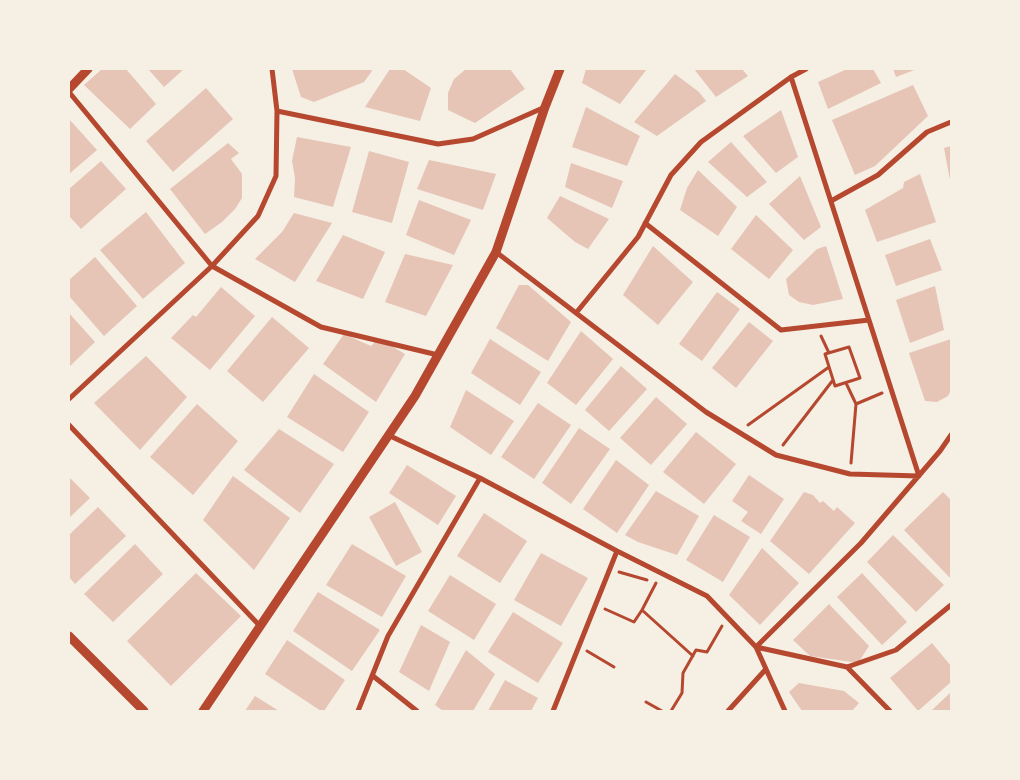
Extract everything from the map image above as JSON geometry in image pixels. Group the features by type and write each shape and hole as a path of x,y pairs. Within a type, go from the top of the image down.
{"street":[{"path":"88,69 69,91 212,266 320,328 438,354"},
{"path":"69,399 212,266 258,216 276,176 277,111 272,69"},
{"path":"576,313 638,237 671,175 701,142 791,77 806,69"},
{"path":"203,711 415,396 496,252 558,70"},
{"path":"791,77 919,476"},
{"path":"277,111 438,144 474,140 545,107"},
{"path":"831,201 878,175 927,132 951,122"},
{"path":"645,224 781,330 869,320"},
{"path":"496,252 706,412 776,455 850,474 919,476"},
{"path":"69,425 260,626"},
{"path":"388,435 480,478 617,551 707,596 756,647 785,711"},
{"path":"756,647 861,543 940,451 951,435"},
{"path":"358,711 388,636 480,478"},
{"path":"553,711 617,551"},
{"path":"756,647 847,667 896,650 951,605"},
{"path":"69,636 144,711"},
{"path":"847,667 890,711"},
{"path":"728,711 766,668"},
{"path":"373,676 417,711"}],"path":[{"path":"816,326 829,353"},
{"path":"849,347 860,378 835,386 825,354 829,353 849,347"},
{"path":"738,432 829,367"},
{"path":"776,455 833,380"},
{"path":"846,383 856,404 850,474"},
{"path":"856,404 891,389"},
{"path":"596,605 634,622 660,573"},
{"path":"642,610 693,656"},
{"path":"671,711 682,693 683,674 696,650 707,652 727,617"},
{"path":"587,651 614,666"},
{"path":"646,702 662,711"}],"building":[{"path":"102,69 126,69 156,104 130,129 84,85"},
{"path":"148,69 184,69 164,87"},
{"path":"292,69 371,69 372,71 364,82 314,102 301,97"},
{"path":"390,69 403,69 431,88 420,121 365,107"},
{"path":"466,69 510,69 525,89 475,123 448,110 448,93 454,79"},
{"path":"586,69 647,69 620,104 582,83"},
{"path":"694,69 742,69 748,76 716,97"},
{"path":"847,69 873,69 881,83 828,109 818,82"},
{"path":"893,69 917,69 896,77"},
{"path":"675,74 699,92 706,101 657,136 634,122"},
{"path":"913,85 928,116 875,166 855,175 832,120"},
{"path":"206,88 233,119 173,172 146,141"},
{"path":"586,107 640,136 627,166 572,147"},
{"path":"781,110 798,157 776,173 743,136"},
{"path":"69,119 97,150 69,174"},
{"path":"297,137 351,147 333,207 294,197 295,178 292,161"},
{"path":"731,142 767,182 747,197 708,162"},
{"path":"228,143 239,153 231,159 242,174 242,198 235,209 222,222 205,234 170,189"},
{"path":"951,146 951,180 950,180 944,148"},
{"path":"369,151 409,162 392,223 352,212"},
{"path":"429,160 496,174 483,210 417,189"},
{"path":"101,161 126,189 81,229 69,216 69,189"},
{"path":"571,163 623,181 612,208 565,187"},
{"path":"698,170 737,207 718,236 680,210 687,188"},
{"path":"920,174 936,222 877,242 865,210 903,188 904,182"},
{"path":"800,176 821,227 804,240 769,204"},
{"path":"560,196 609,219 588,249 575,242 547,218"},
{"path":"419,200 471,220 454,255 406,235"},
{"path":"146,212 185,263 143,299 100,250"},
{"path":"294,213 332,223 295,282 255,259 282,232"},
{"path":"756,215 793,250 769,279 731,249"},
{"path":"343,235 385,252 363,299 316,281"},
{"path":"930,239 942,270 896,286 885,255"},
{"path":"653,246 693,282 658,325 623,295"},
{"path":"826,246 843,299 813,305 799,302 789,295 786,279 817,249"},
{"path":"405,254 453,265 426,316 385,302"},
{"path":"95,257 137,306 104,336 69,296 69,280"},
{"path":"519,285 528,285 571,322 548,361 496,328"},
{"path":"935,286 944,330 910,343 896,300"},
{"path":"221,287 255,316 210,370 171,338 193,315 196,317"},
{"path":"717,292 740,309 702,361 679,344"},
{"path":"69,313 95,342 69,367"},
{"path":"272,317 309,348 263,402 227,371"},
{"path":"749,322 773,341 736,388 712,368"},
{"path":"581,331 613,359 576,405 547,383"},
{"path":"344,334 371,346 375,342 388,344 405,354 376,402 323,364"},
{"path":"490,339 541,372 520,405 471,373"},
{"path":"951,339 951,390 948,396 937,402 925,401 909,353"},
{"path":"146,356 187,397 140,450 94,403"},
{"path":"621,366 647,389 609,431 585,410"},
{"path":"314,374 369,412 343,452 287,417"},
{"path":"466,390 514,421 491,455 450,427"},
{"path":"656,397 687,424 651,465 620,438"},
{"path":"538,403 571,425 534,479 501,457"},
{"path":"197,404 238,441 193,495 150,457"},
{"path":"579,428 610,449 571,504 542,483"},
{"path":"279,429 334,464 300,513 244,470"},
{"path":"696,432 736,464 704,504 663,472"},
{"path":"616,460 649,485 617,533 583,509"},
{"path":"407,465 456,496 438,525 389,493"},
{"path":"749,475 784,499 761,534 741,521 748,512 732,501"},
{"path":"233,476 290,518 254,570 203,520"},
{"path":"69,477 90,498 69,518"},
{"path":"656,491 699,516 677,555 638,542 625,535"},
{"path":"804,492 813,495 820,503 823,501 834,511 837,507 855,523 809,574 770,541"},
{"path":"943,492 951,500 951,579 904,530"},
{"path":"395,502 422,552 396,566 369,517"},
{"path":"98,507 126,536 75,584 69,577 69,535"},
{"path":"484,513 527,541 500,583 457,556"},
{"path":"714,515 750,537 723,582 686,560"},
{"path":"893,535 944,585 916,612 867,562"},
{"path":"135,544 163,574 113,622 84,594"},
{"path":"352,544 406,576 382,617 326,585"},
{"path":"762,548 799,583 760,625 729,595"},
{"path":"541,553 588,578 561,626 514,600"},
{"path":"196,573 241,616 171,686 127,641"},
{"path":"862,573 907,622 882,645 837,597"},
{"path":"450,575 496,604 474,640 428,611"},
{"path":"318,592 380,630 352,671 293,631"},
{"path":"829,604 869,646 858,663 810,656 793,640"},
{"path":"513,612 563,643 538,683 488,652"},
{"path":"421,625 450,642 429,691 399,672"},
{"path":"287,640 345,680 324,711 321,711 265,674"},
{"path":"932,643 951,666 951,682 918,711 890,678"},
{"path":"466,650 495,674 473,711 443,711 435,705"},
{"path":"505,680 538,698 531,711 488,711"},
{"path":"799,683 844,691 859,703 852,711 802,711 789,692"},
{"path":"951,692 951,711 931,711"},
{"path":"255,696 279,711 245,711"}]}
